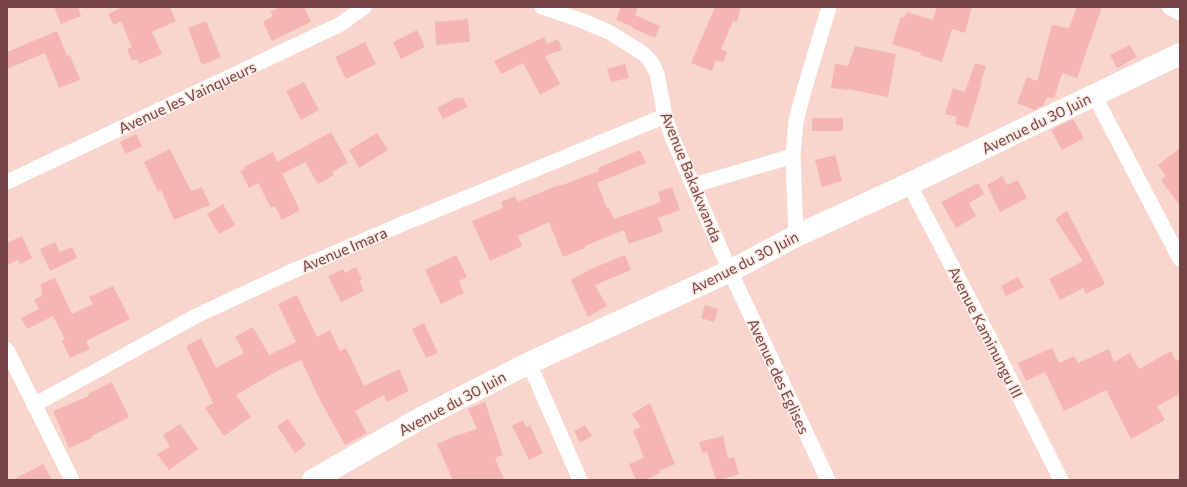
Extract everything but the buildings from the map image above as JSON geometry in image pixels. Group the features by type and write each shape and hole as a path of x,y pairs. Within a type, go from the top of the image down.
{"street":[{"name":"Avenue les Vainqueurs","path":"7,182 341,24 364,7"},
{"name":"Avenue Bakakwanda","path":"542,7 580,20 608,32 644,54 652,63 657,74 665,116 672,137 730,271"},
{"path":"796,236 793,156 796,121 804,88 829,7"},
{"path":"1169,7 1180,13"},
{"name":"Avenue du 30 Juin","path":"313,480 421,418 529,362 730,271 796,236 909,184 1180,54"},
{"path":"1094,95 1180,259"},
{"name":"Avenue Imara","path":"34,405 196,316 286,274 407,222 665,116"},
{"path":"694,185 793,156"},
{"name":"Avenue Kaminungu III","path":"909,184 990,339 1061,480"},
{"name":"Avenue des Eglises","path":"730,271 828,480"},
{"path":"7,350 72,480"},
{"path":"529,362 580,480"}],"shaded area":[{"path":"7,7 1180,7 1180,480 7,480"}]}
